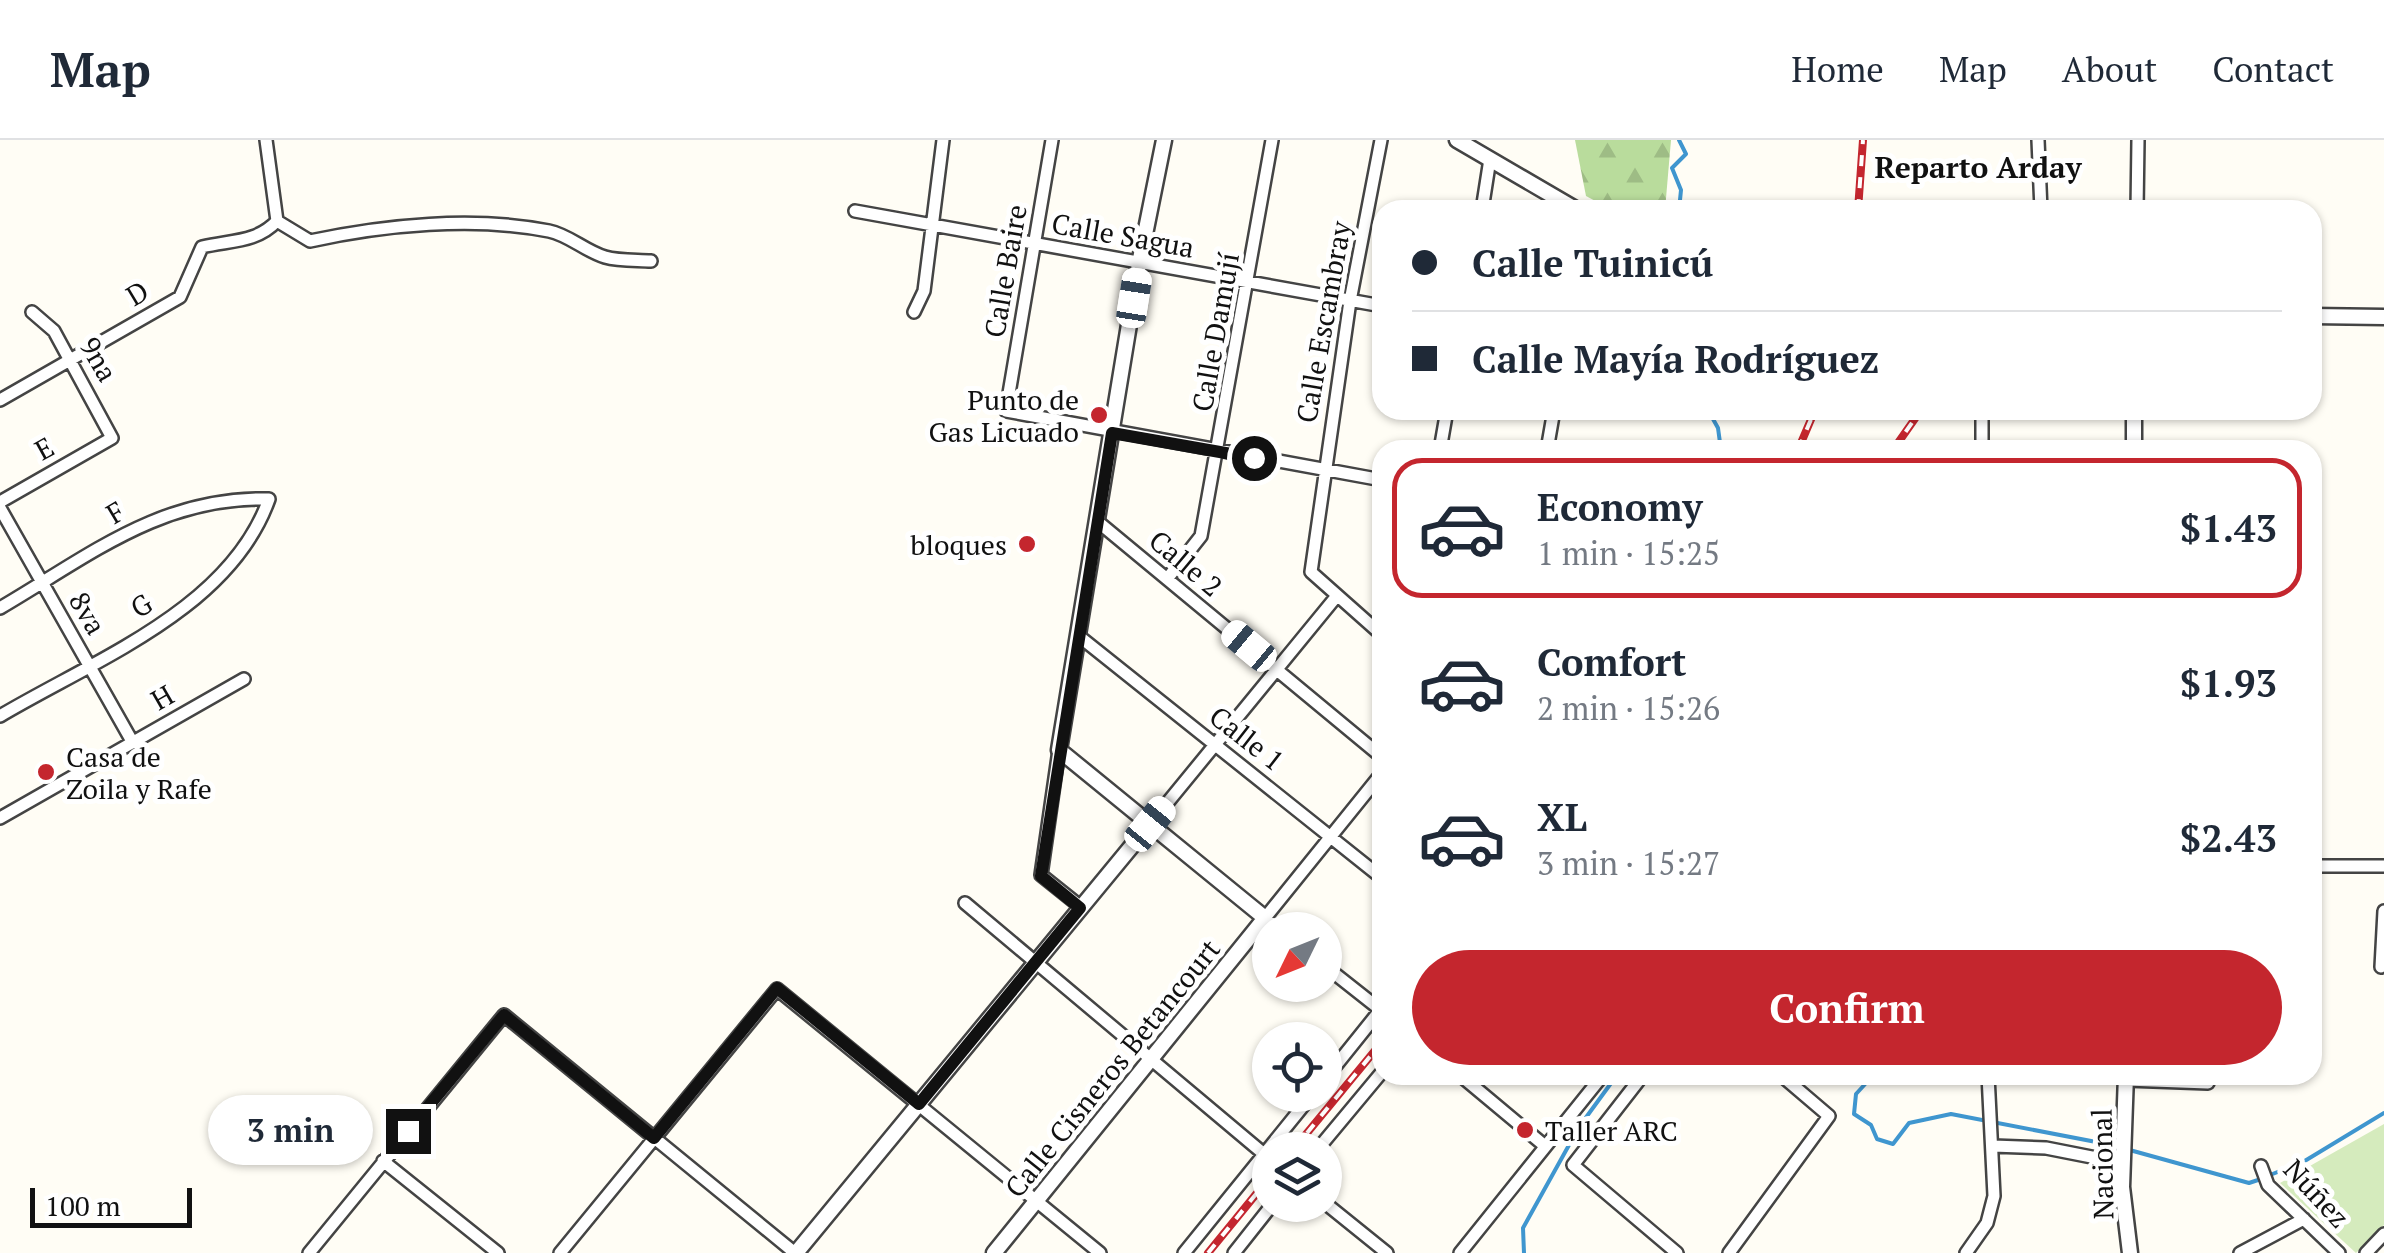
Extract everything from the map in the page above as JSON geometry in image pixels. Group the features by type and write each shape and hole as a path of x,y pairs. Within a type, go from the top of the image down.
{"street":[{"path":"266,140 277,222 310,241 355,231 490,226 552,231 605,257 651,261"},
{"path":"914,312 924,291 944,140"},
{"name":"Calle Baire","path":"1052,140 1006,411 1112,433"},
{"path":"1080,908 1041,876 1139,264 1164,140"},
{"name":"Calle Damují","path":"1166,579 1202,536 1272,140"},
{"name":"Calle Escambray","path":"1336,597 1311,572 1350,300 1381,140"},
{"path":"1457,140 1561,200"},
{"path":"2038,140 2041,200"},
{"path":"2137,200 2138,140"},
{"path":"1484,200 1490,158"},
{"name":"Calle Sagua","path":"855,210 1372,304"},
{"name":"D","path":"0,400 180,296 202,247 250,240 268,232 277,222"},
{"name":"9na","path":"32,312 54,331 112,438"},
{"path":"2322,316 2384,317"},
{"path":"1112,433 1372,478"},
{"name":"E","path":"0,505 112,438"},
{"name":"F","path":"0,608 166,512 269,499"},
{"name":"G","path":"0,716 170,617 216,584 249,545 269,499"},
{"name":"8va","path":"0,505 133,743"},
{"name":"Calle 2","path":"1097,521 1372,749"},
{"path":"309,1253 504,1015 796,1253 1336,597 1372,628"},
{"name":"Calle 1","path":"1080,637 1372,870"},
{"name":"H","path":"0,818 244,680"},
{"path":"1059,750 1259,912"},
{"name":"Calle Cisneros Betancourt","path":"1271,912 1372,785"},
{"path":"2322,866 2384,866"},
{"path":"965,902 1252,1144"},
{"path":"2381,966 2384,910"},
{"name":"Calle Cisneros Betancourt","path":"994,1253 1252,935"},
{"path":"1342,979 1372,1002"},
{"path":"560,1253 777,988 1100,1253"},
{"path":"1342,1058 1372,1022"},
{"path":"1332,1132 1372,1084"},
{"path":"1472,1085 1545,1146"},
{"path":"1460,1253 1596,1085"},
{"path":"1635,1085 1573,1166 1677,1253"},
{"path":"1729,1253 1830,1116 1793,1085"},
{"path":"1966,1253 1988,1223 1994,1196 1989,1085"},
{"name":"Nacional","path":"2126,1085 2122,1159 2130,1253"},
{"path":"1282,1132 1298,1112"},
{"path":"1992,1140 2122,1159"},
{"path":"383,1161 498,1253"},
{"name":"Núñez","path":"2260,1166 2268,1185 2339,1253"},
{"path":"1184,1253 1252,1169"},
{"path":"1342,1217 1387,1253"},
{"path":"2240,1253 2304,1219"},
{"path":"1234,1253 1259,1222"},
{"path":"2366,1253 2384,1234"}],"green space":[{"path":"1575,140 1671,140 1666,200 1593,200 1586,196"},
{"path":"2384,1124 2384,1225 2356,1253 2280,1183"}],"waterway":[{"path":"1679,140 1686,154 1672,168 1681,190 1680,200"},
{"path":"1714,420 1720,440"},
{"path":"1524,1253 1523,1228 1579,1127 1610,1085"},
{"path":"1864,1085 1856,1094 1854,1114 1871,1125 1877,1139 1893,1144 1909,1123 1951,1114 2117,1146"},
{"path":"2270,1175 2303,1162 2384,1113"},
{"path":"2126,1149 2249,1183 2261,1179"}],"railway":[{"path":"1859,200 1863,140"},
{"path":"1802,440 1811,420"},
{"path":"1900,440 1914,420"},
{"path":"1308,1132 1372,1054"},
{"path":"1208,1253 1252,1199"}],"place":[{"name":"Punto de Gas Licuado","path":"1099,415"},
{"name":"bloques","path":"1027,544"},
{"name":"Casa de Zoila y Rafe","path":"46,772"},
{"name":"Taller ARC","path":"1525,1130"}],"district":[{"name":"Reparto Arday","path":"1978,167"}],"route":[{"path":"408,1131 504,1015 654,1138 777,988 919,1104 1080,908 1041,876 1112,433 1254,458"}]}
